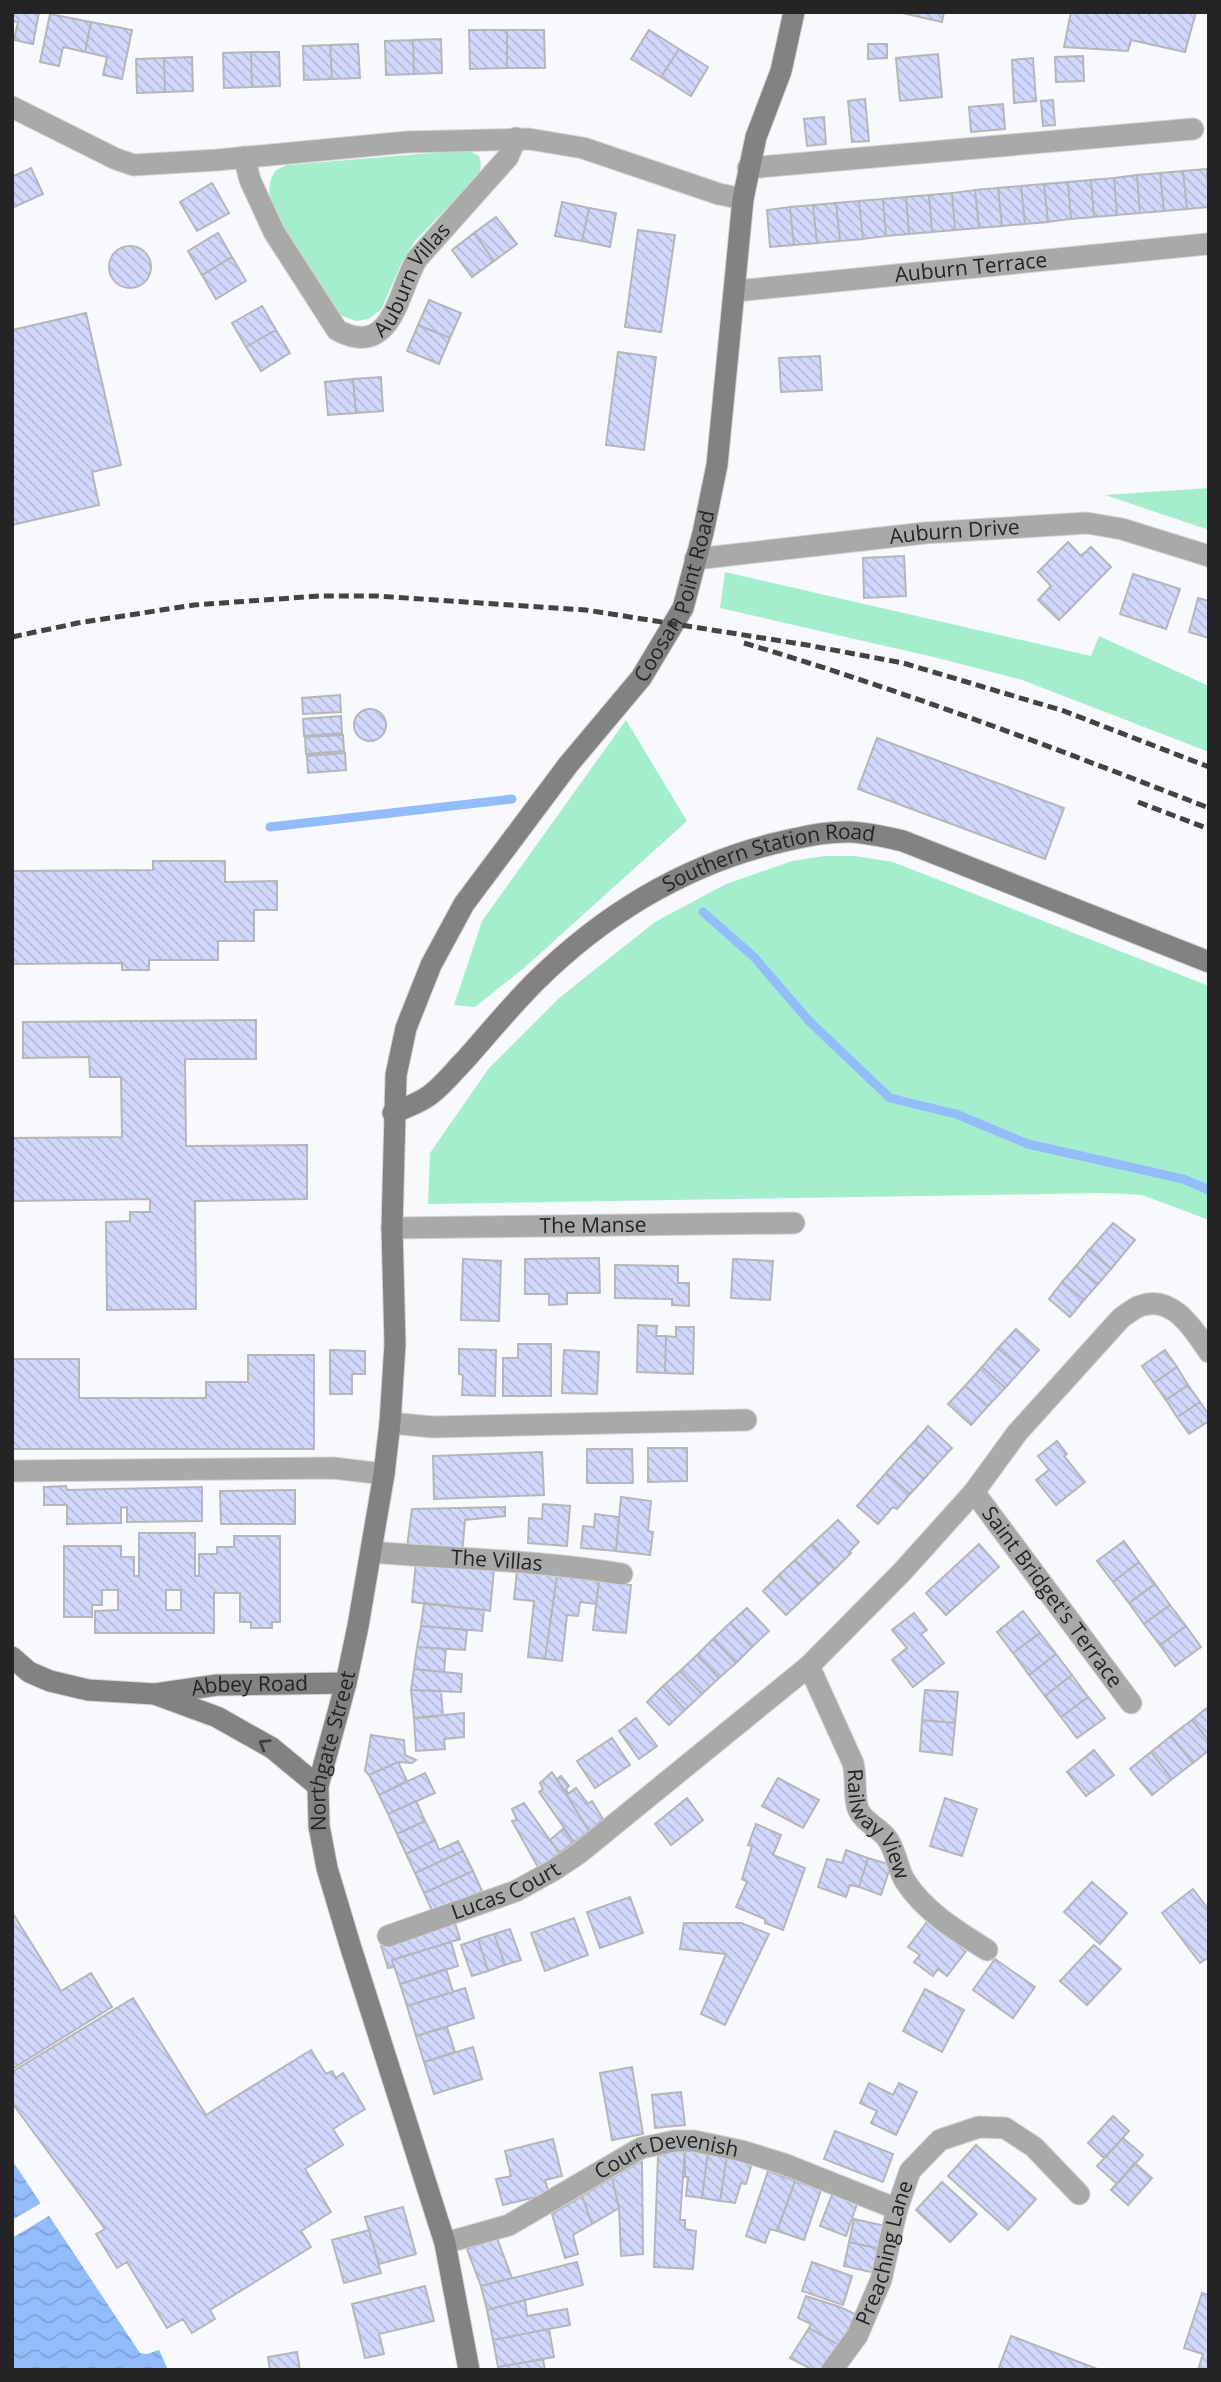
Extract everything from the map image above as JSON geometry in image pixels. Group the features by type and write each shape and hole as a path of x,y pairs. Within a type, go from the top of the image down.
{"street":[{"name":"Coosan Point Road","path":"393,1113 396,1075 406,1028 431,965 464,904 568,765 641,678 681,613 703,533 717,466 748,168 756,137 781,71 794,12"},
{"path":"14,109 116,159 134,165 244,158 407,142 516,138 583,148 719,194 743,199"},
{"path":"748,168 1193,129"},
{"name":"Auburn Villas","path":"244,158 250,180 274,232 337,330 352,336 361,336 386,327 397,308 410,271 418,259 492,177 508,157 516,138"},
{"name":"Auburn Terrace","path":"736,291 1207,244"},
{"name":"Auburn Drive","path":"695,559 925,533 1087,523 1122,529 1209,556"},
{"name":"Southern Station Road","path":"393,1113 428,1097 536,981 574,947 630,905 699,868 743,852 828,832 874,834 903,841 1209,962"},
{"name":"Northgate Street","path":"393,1113 394,1343 390,1423 371,1552 346,1683 317,1786 319,1826 327,1868 445,2243 469,2370"},
{"name":"The Manse","path":"392,1228 794,1223"},
{"name":"Lucas Court","path":"388,1936 516,1891 554,1870 810,1666 902,1572 974,1492 1017,1433 1121,1318 1140,1306 1160,1304 1170,1307 1181,1316 1209,1353"},
{"path":"390,1423 433,1427 746,1420"},
{"path":"12,1471 333,1468 384,1474"},
{"name":"Saint Bridget's Terrace","path":"974,1492 1132,1703"},
{"name":"The Villas","path":"371,1552 507,1563 549,1563 622,1574"},
{"name":"Abbey Road","path":"12,1657 29,1672 88,1689 155,1694 217,1685 346,1683"},
{"name":"Railway View","path":"810,1666 853,1763 861,1815 887,1837 903,1879 915,1896 947,1924 987,1950"},
{"name":"Abbey Road","path":"155,1694 217,1717 272,1748 317,1786"},
{"name":"Preaching Lane","path":"832,2370 857,2336 881,2280 897,2209 910,2171 940,2140 979,2127 1006,2128 1034,2147 1079,2194"},
{"name":"Court Devenish","path":"445,2243 509,2225 642,2148 674,2141 694,2141 742,2151 784,2164 897,2209"}],"green space":[{"path":"468,150 479,156 480,174 415,241 402,262 381,310 368,319 356,321 337,314 274,210 269,190 276,170 287,165"},
{"path":"1209,488 1209,530 1105,495"},
{"path":"725,572 1091,656 1099,636 1209,686 1209,752 1022,680 720,608"},
{"path":"626,720 687,821 524,968 475,1007 454,1005 482,921"},
{"path":"824,856 855,856 893,862 1209,986 1209,1220 1142,1195 1104,1193 428,1204 430,1153 489,1068 559,998 655,922 726,884 792,861"}],"water":[{"path":"12,2160 140,2353 159,2350 168,2370 12,2370"}],"pier":[{"path":"43,2202 52,2214 12,2238 12,2220"}],"building":[{"path":"12,12 39,12 33,44 14,40 18,22 12,21"},
{"path":"898,12 944,12 942,22"},
{"path":"1071,12 1196,12 1185,52 1131,40 1128,51 1064,47"},
{"path":"50,14 91,22 85,52 63,47 59,66 40,62"},
{"path":"91,22 132,30 122,79 103,75 107,57 85,52"},
{"path":"469,30 507,30 507,68 470,69"},
{"path":"507,30 544,30 545,68 507,68"},
{"path":"649,30 679,49 661,77 631,59"},
{"path":"441,39 442,73 414,74 413,40"},
{"path":"413,40 414,74 386,75 385,41"},
{"path":"358,44 360,78 332,79 330,45"},
{"path":"868,44 887,44 887,58 868,59"},
{"path":"330,45 332,79 304,80 303,46"},
{"path":"679,49 708,67 691,96 661,77"},
{"path":"251,52 252,87 224,88 223,53"},
{"path":"251,52 279,52 280,86 252,87"},
{"path":"938,54 942,97 900,101 896,58"},
{"path":"1083,56 1084,81 1056,82 1055,57"},
{"path":"192,57 193,91 165,92 164,58"},
{"path":"164,58 165,92 137,93 136,59"},
{"path":"1033,58 1036,101 1014,103 1012,60"},
{"path":"865,99 869,141 852,142 848,101"},
{"path":"1053,100 1055,125 1043,126 1041,101"},
{"path":"1003,104 1005,129 971,132 969,107"},
{"path":"824,117 826,144 807,146 804,119"},
{"path":"31,168 43,194 12,208 12,173 14,176"},
{"path":"1207,169 1209,207 1187,209 1183,171"},
{"path":"1183,171 1187,209 1164,211 1160,173"},
{"path":"1160,173 1164,211 1140,213 1137,175"},
{"path":"1137,175 1140,213 1117,215 1114,178"},
{"path":"1114,178 1117,215 1094,217 1091,180"},
{"path":"1091,180 1094,217 1071,219 1068,182"},
{"path":"1068,182 1071,219 1048,222 1044,184"},
{"path":"212,183 229,213 197,231 180,202"},
{"path":"1044,184 1048,222 1025,224 1021,186"},
{"path":"1021,186 1025,224 1002,226 998,188"},
{"path":"998,188 1002,226 979,228 975,190"},
{"path":"975,190 979,228 955,230 952,193"},
{"path":"952,193 955,230 932,232 929,195"},
{"path":"929,195 932,232 909,234 906,197"},
{"path":"906,197 909,234 886,236 883,199"},
{"path":"883,199 886,236 863,239 859,201"},
{"path":"859,201 863,239 840,241 836,203"},
{"path":"562,202 589,208 582,241 555,236"},
{"path":"836,203 840,241 817,243 813,205"},
{"path":"813,205 817,243 794,245 790,207"},
{"path":"790,207 794,245 770,247 767,210"},
{"path":"589,208 616,213 610,247 582,241"},
{"path":"496,217 517,244 494,261 474,233"},
{"path":"638,230 675,235 661,332 625,327"},
{"path":"218,233 232,257 202,275 188,251"},
{"path":"474,233 494,261 472,277 452,250"},
{"path":"130,246 145,252 151,267 145,282 130,288 115,282 109,267 115,252"},
{"path":"232,257 246,281 216,299 202,275"},
{"path":"429,300 461,313 450,338 418,325"},
{"path":"262,306 276,330 246,347 232,323"},
{"path":"86,313 121,465 92,472 99,505 12,525 12,330"},
{"path":"418,325 450,338 439,364 407,351"},
{"path":"276,330 290,353 261,371 246,347"},
{"path":"618,352 656,357 644,450 606,445"},
{"path":"820,356 822,390 781,392 779,358"},
{"path":"381,377 383,411 356,413 353,379"},
{"path":"353,379 356,413 328,415 325,382"},
{"path":"1068,542 1081,556 1091,547 1111,567 1059,620 1038,600 1051,586 1038,572"},
{"path":"904,556 906,596 864,598 863,558"},
{"path":"1133,574 1180,589 1166,629 1120,614"},
{"path":"1198,598 1209,601 1209,638 1189,632"},
{"path":"340,695 341,712 303,714 302,698"},
{"path":"370,709 381,714 386,725 381,736 370,741 359,736 354,725 359,714"},
{"path":"341,716 342,733 304,736 303,719"},
{"path":"343,735 344,751 306,754 305,737"},
{"path":"877,738 1064,808 1045,859 858,789"},
{"path":"345,753 346,770 308,773 307,756"},
{"path":"153,861 225,861 225,882 277,881 277,910 254,910 254,941 218,941 218,960 149,960 149,970 122,970 122,963 12,964 12,871 153,870"},
{"path":"256,1020 256,1059 185,1059 186,1146 307,1145 307,1199 195,1201 196,1309 107,1310 106,1222 130,1221 130,1212 150,1212 150,1199 12,1201 12,1138 122,1137 121,1077 90,1077 89,1057 23,1058 23,1022"},
{"path":"1113,1223 1135,1240 1111,1269 1089,1250"},
{"path":"1089,1250 1111,1269 1098,1284 1076,1266"},
{"path":"599,1258 600,1293 567,1293 567,1304 549,1305 549,1294 525,1294 525,1259"},
{"path":"463,1259 501,1261 499,1321 461,1320"},
{"path":"733,1259 773,1261 770,1300 731,1298"},
{"path":"615,1265 678,1266 678,1283 689,1283 689,1306 672,1305 672,1299 615,1298"},
{"path":"1076,1266 1098,1284 1084,1300 1062,1282"},
{"path":"1062,1282 1084,1300 1070,1317 1049,1299"},
{"path":"638,1325 657,1326 656,1336 666,1336 665,1373 637,1372"},
{"path":"676,1327 694,1327 693,1374 665,1373 666,1336 676,1337"},
{"path":"1016,1329 1039,1350 1022,1369 998,1348"},
{"path":"518,1344 551,1344 551,1396 503,1396 503,1358 518,1358"},
{"path":"998,1348 1022,1369 1005,1388 982,1367"},
{"path":"459,1349 496,1350 495,1396 462,1395 463,1375 459,1374"},
{"path":"330,1350 365,1351 365,1374 352,1374 352,1394 330,1394"},
{"path":"564,1350 599,1352 597,1394 562,1393"},
{"path":"1165,1350 1177,1367 1154,1383 1142,1366"},
{"path":"248,1355 314,1355 314,1449 13,1449 13,1359 79,1359 79,1398 206,1398 206,1382 248,1382"},
{"path":"982,1367 1005,1388 988,1406 965,1386"},
{"path":"1177,1367 1188,1385 1166,1400 1154,1383"},
{"path":"1188,1385 1200,1402 1177,1417 1166,1400"},
{"path":"965,1386 988,1406 971,1425 948,1404"},
{"path":"1200,1402 1209,1415 1209,1421 1189,1434 1177,1417"},
{"path":"928,1426 952,1448 938,1463 914,1442"},
{"path":"1057,1441 1067,1454 1064,1456 1085,1482 1056,1505 1036,1480 1049,1470 1038,1456"},
{"path":"914,1442 938,1463 924,1479 900,1457"},
{"path":"648,1448 687,1448 687,1481 648,1482"},
{"path":"587,1449 632,1449 633,1483 587,1483"},
{"path":"542,1452 544,1495 434,1499 433,1456"},
{"path":"900,1457 924,1479 910,1494 886,1473"},
{"path":"886,1473 910,1494 897,1509 893,1507 878,1524 857,1506"},
{"path":"66,1486 67,1490 202,1487 202,1521 127,1522 127,1507 121,1508 121,1523 67,1524 67,1505 44,1505 44,1487"},
{"path":"295,1490 295,1524 221,1524 220,1491"},
{"path":"621,1497 651,1501 648,1531 653,1532 650,1555 616,1551"},
{"path":"543,1504 570,1506 567,1546 528,1543 529,1518 542,1519"},
{"path":"505,1507 505,1516 465,1520 462,1554 407,1547 412,1509"},
{"path":"595,1514 619,1517 616,1551 581,1548 583,1526 594,1527"},
{"path":"838,1520 859,1542 835,1569 812,1544"},
{"path":"139,1533 195,1533 195,1576 199,1576 199,1554 217,1554 217,1547 234,1547 234,1536 280,1536 280,1622 272,1622 272,1628 251,1628 251,1622 240,1622 240,1593 214,1593 214,1633 95,1633 95,1611 118,1610 118,1590 102,1590 102,1605 92,1605 92,1617 64,1617 64,1546 121,1546 121,1557 134,1557 134,1576 139,1576","holes":["166,1590 181,1590 181,1610 166,1610"]},
{"path":"1124,1541 1139,1562 1113,1582 1097,1561"},
{"path":"812,1544 835,1569 819,1584 795,1560"},
{"path":"979,1544 999,1567 946,1615 926,1593"},
{"path":"795,1560 819,1584 802,1600 779,1575"},
{"path":"416,1562 494,1570 490,1611 412,1602"},
{"path":"1139,1562 1155,1584 1129,1603 1113,1582"},
{"path":"517,1571 557,1576 545,1659 528,1657 534,1601 514,1599"},
{"path":"779,1575 802,1600 786,1615 763,1591"},
{"path":"557,1576 599,1581 596,1604 580,1602 578,1616 567,1615 562,1661 545,1659"},
{"path":"599,1581 631,1585 626,1633 593,1630"},
{"path":"1155,1584 1170,1605 1144,1624 1129,1603"},
{"path":"424,1603 484,1610 482,1631 421,1626"},
{"path":"1170,1605 1186,1626 1160,1645 1144,1624"},
{"path":"747,1608 769,1631 752,1647 730,1623"},
{"path":"1023,1611 1040,1633 1013,1653 997,1632"},
{"path":"914,1613 927,1630 921,1634 944,1663 913,1687 892,1660 907,1648 892,1630"},
{"path":"730,1623 752,1647 736,1663 713,1639"},
{"path":"421,1626 467,1630 465,1650 417,1647"},
{"path":"1186,1626 1201,1647 1175,1666 1160,1645"},
{"path":"1040,1633 1056,1654 1029,1675 1013,1653"},
{"path":"713,1639 736,1663 719,1678 697,1655"},
{"path":"417,1647 446,1649 444,1672 414,1669"},
{"path":"1056,1654 1072,1675 1045,1696 1029,1675"},
{"path":"697,1655 719,1678 702,1694 680,1671"},
{"path":"414,1669 462,1674 461,1692 411,1690"},
{"path":"680,1671 702,1694 685,1710 663,1686"},
{"path":"1072,1675 1088,1697 1061,1717 1045,1696"},
{"path":"663,1686 685,1710 669,1725 647,1702"},
{"path":"411,1690 441,1691 443,1716 414,1718"},
{"path":"925,1690 958,1692 955,1723 922,1720"},
{"path":"1088,1697 1105,1718 1077,1738 1061,1717"},
{"path":"1209,1706 1209,1741 1192,1720"},
{"path":"464,1713 464,1737 444,1739 445,1749 416,1751 414,1718"},
{"path":"636,1718 657,1746 639,1759 619,1731"},
{"path":"922,1720 955,1723 952,1755 920,1751"},
{"path":"1192,1720 1209,1741 1209,1750 1193,1763 1171,1736"},
{"path":"371,1735 404,1740 405,1755 416,1760 412,1763 398,1762 369,1775 365,1771"},
{"path":"1171,1736 1193,1763 1172,1779 1151,1752"},
{"path":"612,1738 630,1765 595,1788 577,1761"},
{"path":"1094,1750 1114,1775 1086,1796 1067,1772"},
{"path":"1151,1752 1172,1779 1152,1795 1130,1769"},
{"path":"398,1762 407,1781 379,1795 369,1775"},
{"path":"552,1772 589,1831 574,1842 539,1792 543,1789 540,1783"},
{"path":"425,1773 435,1793 388,1814 379,1795"},
{"path":"561,1776 569,1786 566,1789 568,1794 576,1788 588,1804 592,1801 603,1819 589,1831 557,1779"},
{"path":"778,1778 819,1800 803,1828 762,1806"},
{"path":"687,1798 703,1820 671,1845 655,1824"},
{"path":"945,1798 977,1809 962,1856 930,1846"},
{"path":"416,1801 425,1821 397,1834 388,1814"},
{"path":"524,1803 559,1853 539,1869 512,1821 517,1820 512,1809"},
{"path":"425,1821 435,1840 406,1854 397,1834"},
{"path":"756,1824 781,1835 773,1855 805,1868 783,1930 736,1907 747,1882 742,1879 752,1846 748,1845"},
{"path":"563,1829 574,1842 559,1853 550,1840"},
{"path":"435,1840 439,1850 458,1841 463,1851 415,1873 406,1854"},
{"path":"846,1850 868,1858 859,1887 850,1885 846,1897 818,1887 827,1859 842,1863"},
{"path":"463,1851 473,1871 424,1893 415,1873"},
{"path":"868,1858 891,1865 881,1895 859,1887"},
{"path":"473,1871 482,1891 433,1913 424,1893"},
{"path":"1092,1882 1127,1913 1100,1944 1064,1912"},
{"path":"1193,1889 1209,1910 1209,1957 1200,1963 1162,1913"},
{"path":"630,1897 643,1933 600,1948 587,1912"},
{"path":"12,1912 61,1991 91,1973 112,2007 12,2069"},
{"path":"931,1917 970,1946 947,1976 938,1969 933,1976 914,1962 920,1955 908,1947"},
{"path":"574,1918 588,1955 545,1971 531,1933"},
{"path":"455,1923 460,1939 392,1960 394,1967 388,1968 381,1946"},
{"path":"684,1923 741,1923 769,1934 725,2025 701,2014 726,1954 680,1949"},
{"path":"510,1929 521,1960 505,1965 494,1934"},
{"path":"494,1934 505,1965 488,1971 478,1939"},
{"path":"478,1939 488,1971 472,1976 461,1945"},
{"path":"451,1942 458,1966 400,1984 392,1960"},
{"path":"1094,1945 1121,1969 1087,2005 1060,1981"},
{"path":"995,1959 1035,1987 1013,2018 973,1990"},
{"path":"446,1969 453,1992 407,2006 400,1984"},
{"path":"465,1988 474,2018 416,2036 407,2006"},
{"path":"925,1989 964,2010 942,2052 903,2031"},
{"path":"133,1998 206,2115 311,2050 326,2074 332,2071 336,2078 343,2073 365,2109 333,2129 343,2145 305,2169 331,2212 301,2231 311,2247 210,2310 215,2319 192,2333 183,2319 167,2328 127,2262 117,2268 96,2234 105,2229 12,2103 12,2072"},
{"path":"447,2027 455,2052 424,2062 416,2036"},
{"path":"473,2047 482,2079 434,2094 424,2062"},
{"path":"632,2067 643,2134 612,2140 600,2073"},
{"path":"869,2083 893,2095 899,2083 917,2092 896,2135 871,2123 877,2111 860,2103"},
{"path":"681,2092 685,2125 655,2128 652,2095"},
{"path":"1113,2116 1129,2131 1104,2158 1088,2143"},
{"path":"835,2131 893,2154 883,2182 824,2159"},
{"path":"1123,2138 1143,2155 1117,2184 1097,2166"},
{"path":"553,2139 562,2176 545,2180 549,2194 503,2205 496,2179 511,2176 505,2151"},
{"path":"976,2145 1036,2199 1008,2230 948,2176"},
{"path":"685,2148 680,2220 685,2220 685,2229 696,2231 693,2269 654,2267 658,2156"},
{"path":"685,2148 708,2152 702,2198 686,2196 688,2177 685,2177"},
{"path":"708,2152 727,2156 720,2201 702,2198"},
{"path":"727,2156 752,2163 746,2184 741,2183 735,2203 720,2201"},
{"path":"642,2161 643,2254 621,2256 619,2208 612,2178"},
{"path":"1135,2163 1152,2178 1128,2205 1111,2190"},
{"path":"768,2171 795,2181 777,2231 770,2229 765,2243 746,2236"},
{"path":"612,2178 619,2208 592,2224 582,2196"},
{"path":"795,2181 821,2190 804,2240 777,2231"},
{"path":"942,2182 977,2214 950,2242 916,2210"},
{"path":"833,2192 858,2201 846,2236 820,2226"},
{"path":"582,2196 592,2224 573,2235 578,2254 565,2258 552,2214"},
{"path":"403,2207 416,2254 379,2264 365,2217"},
{"path":"854,2219 890,2227 885,2250 849,2242"},
{"path":"369,2230 381,2273 344,2283 332,2240"},
{"path":"497,2238 512,2278 481,2286 467,2249"},
{"path":"849,2242 885,2250 880,2274 844,2266"},
{"path":"577,2262 583,2285 487,2310 481,2286"},
{"path":"812,2262 852,2276 843,2305 802,2291"},
{"path":"425,2286 434,2321 379,2334 384,2354 365,2358 352,2304"},
{"path":"1202,2293 1209,2295 1209,2370 1198,2370 1203,2354 1184,2348"},
{"path":"806,2296 857,2315 839,2345 809,2328 811,2324 798,2318"},
{"path":"525,2300 527,2316 567,2309 570,2325 493,2340 487,2310"},
{"path":"809,2328 839,2345 823,2370 813,2370 790,2358"},
{"path":"549,2329 554,2357 498,2367 493,2340"},
{"path":"1011,2336 1100,2370 998,2370"},
{"path":"297,2352 300,2370 270,2370 268,2357"},
{"path":"543,2359 545,2370 498,2370 498,2367"}],"waterway":[{"path":"270,827 512,799"},
{"path":"703,912 754,957 809,1021 890,1098 956,1114 1028,1144 1183,1179 1209,1190"}],"railway":[{"path":"12,637 78,623 194,605 319,596 377,596 586,610 903,663 1064,711 1209,767"},
{"path":"744,643 862,680 978,721 1209,808"},
{"path":"1138,802 1209,829"}]}
